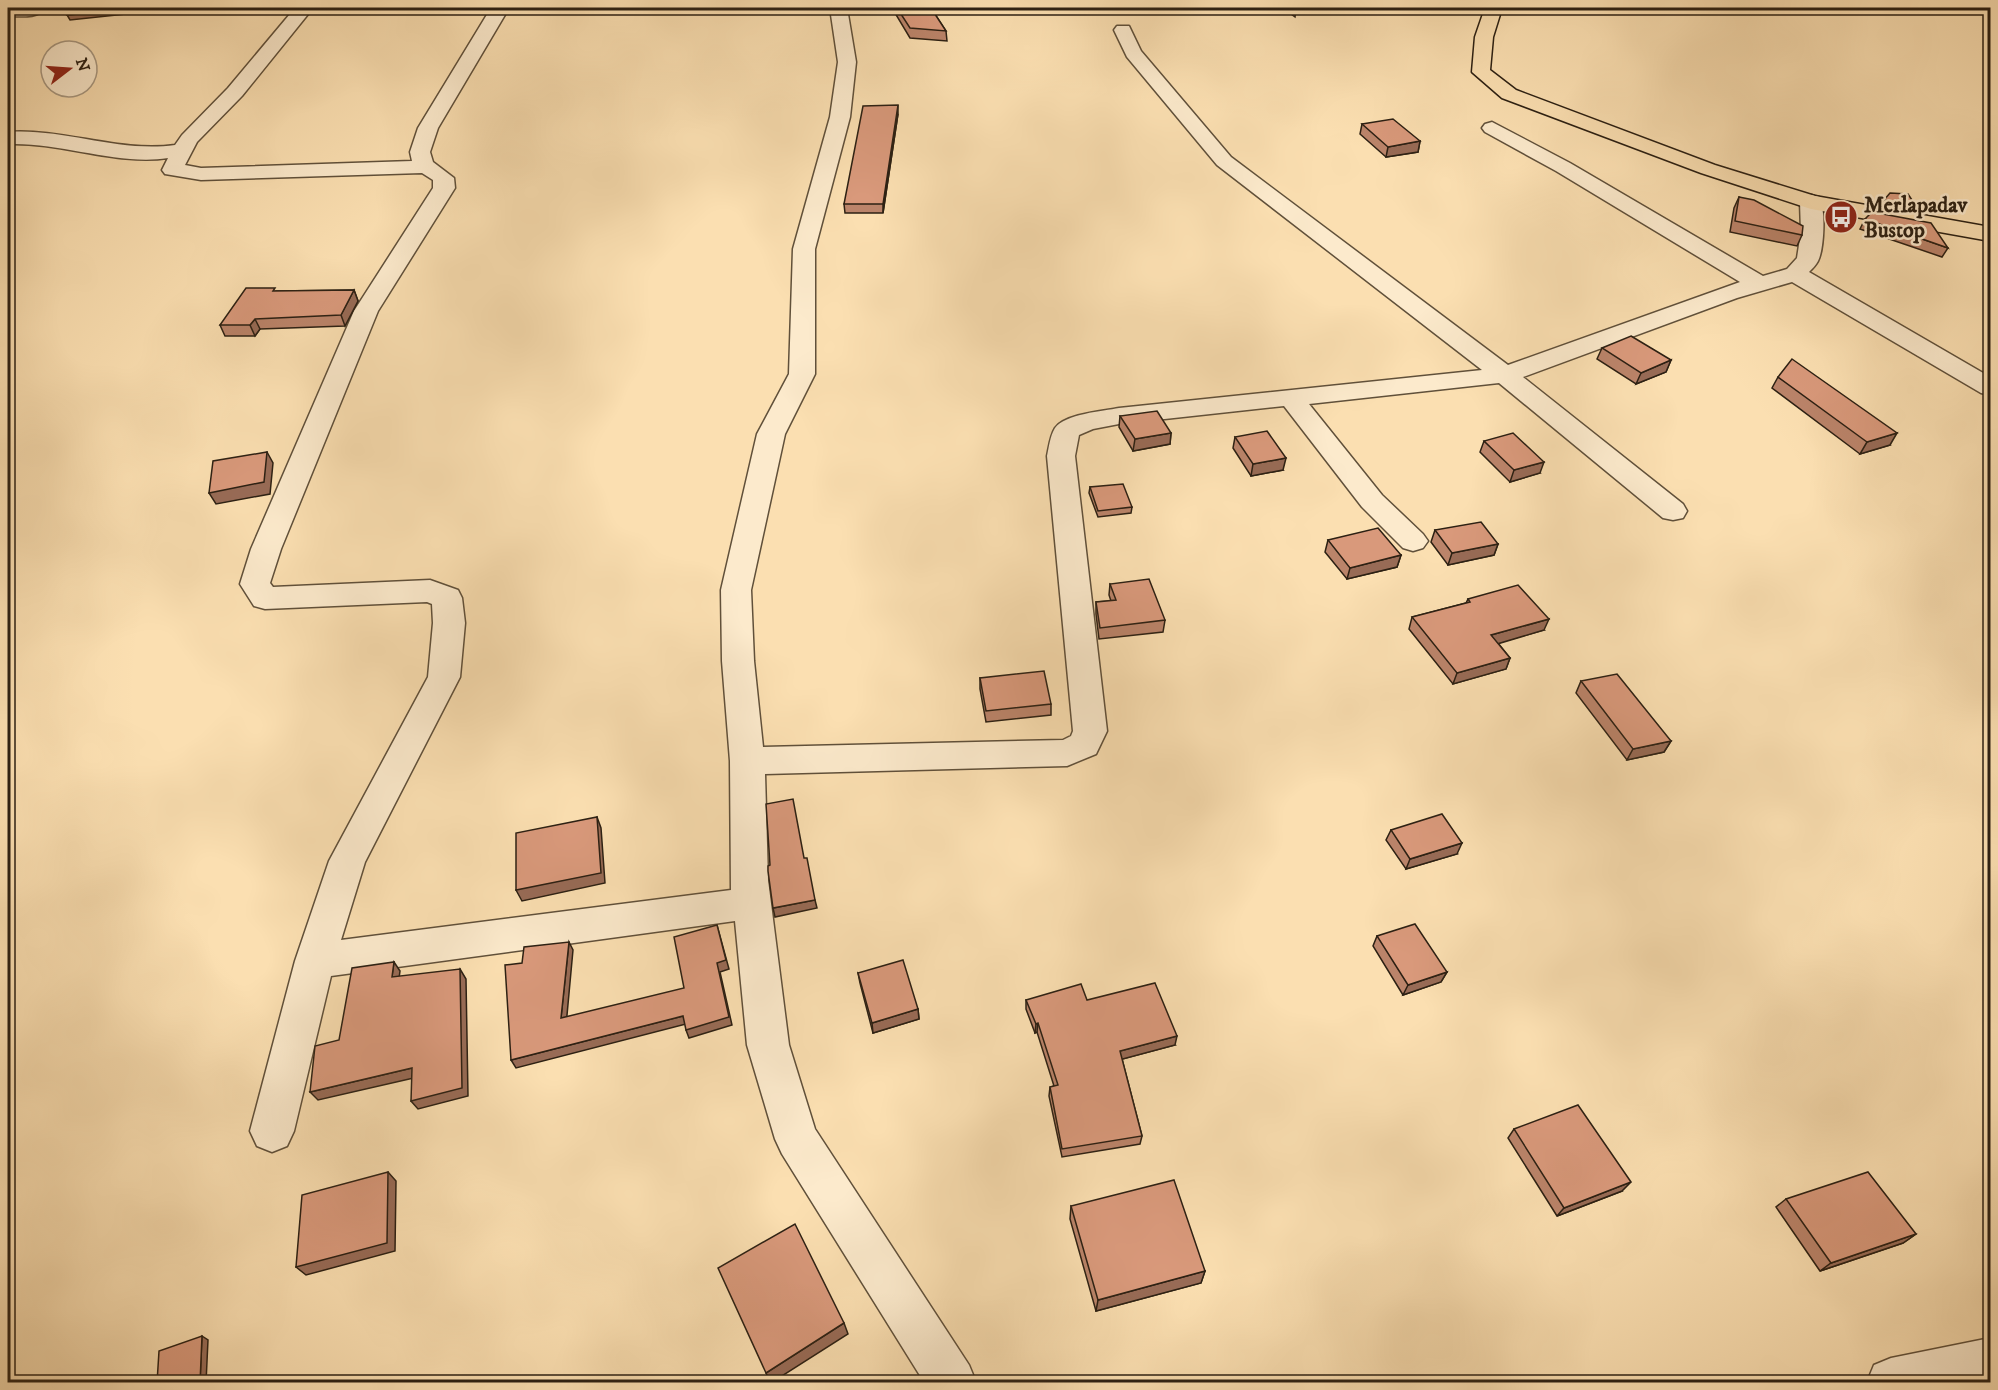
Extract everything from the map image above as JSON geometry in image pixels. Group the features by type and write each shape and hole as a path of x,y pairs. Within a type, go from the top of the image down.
{"main road":[{"path":"1493,8 1484,37 1481,72 1509,94 1708,169 1811,202 1990,234"}],"street":[{"path":"8,11 32,11 37,8"},
{"path":"272,1131 315,961 347,861 444,677 449,623 447,598 430,591 265,598 255,584 279,517 366,311 444,188 443,178 426,167 201,174 172,170 189,139 235,92 304,8"},
{"path":"426,167 420,152 428,128 500,8"},
{"path":"838,8 847,62 840,117 817,193 804,249 802,374 771,434 736,590 738,661 747,761 752,903 768,1045 797,1139 952,1383"},
{"path":"1123,30 1133,53 1224,161 1505,375 1673,512"},
{"path":"1492,128 1563,167 1760,284"},
{"path":"8,138 48,140 120,151 165,154 182,150"},
{"path":"747,761 1067,753 1084,745 1090,731 1061,456 1067,431 1086,422 1119,416 1505,375 1728,293 1795,274 1808,259 1812,232 1811,202"},
{"path":"1795,274 1990,387"},
{"path":"1291,398 1372,501 1413,541"},
{"path":"315,961 752,903"},
{"path":"1891,1383 1990,1362"}],"building":[{"path":"71,8 141,8 67,15"},
{"path":"897,8 931,8 946,31 910,28"},
{"path":"898,105 883,204 844,204 863,106"},
{"path":"1393,119 1420,141 1388,147 1362,124"},
{"path":"1890,193 1908,194 1916,206 1884,200"},
{"path":"1739,197 1754,200 1803,226 1802,235 1735,221"},
{"path":"1872,212 1931,223 1948,248 1865,219"},
{"path":"246,288 275,288 273,291 354,290 341,315 255,319 250,325 220,325"},
{"path":"1631,336 1671,360 1641,373 1602,348"},
{"path":"1792,359 1897,433 1867,442 1778,377"},
{"path":"1157,411 1171,433 1135,439 1120,416"},
{"path":"1267,431 1286,458 1253,464 1235,437"},
{"path":"1513,433 1544,462 1514,470 1484,441"},
{"path":"267,452 264,482 209,493 213,461"},
{"path":"1123,484 1132,507 1098,511 1090,487"},
{"path":"1481,522 1498,544 1452,553 1435,530"},
{"path":"1378,528 1401,555 1350,568 1328,540"},
{"path":"1149,579 1165,620 1100,628 1096,602 1116,600 1110,584"},
{"path":"1518,585 1549,619 1491,635 1510,658 1457,673 1412,617 1470,602 1468,599"},
{"path":"1044,671 1051,704 986,711 980,678"},
{"path":"1617,674 1671,741 1633,749 1581,681"},
{"path":"793,799 804,858 807,858 815,900 773,908 768,871 770,865 766,804"},
{"path":"1442,814 1462,843 1410,859 1391,830"},
{"path":"597,817 601,873 516,890 516,833"},
{"path":"1415,924 1447,972 1408,985 1377,936"},
{"path":"717,925 726,960 717,963 729,1017 686,1030 683,1016 511,1060 505,965 522,963 524,947 569,942 561,1018 684,988 674,937"},
{"path":"903,960 918,1009 872,1023 858,973"},
{"path":"394,962 392,977 460,969 462,1088 411,1101 412,1068 310,1092 315,1046 339,1040 352,968"},
{"path":"1155,983 1177,1036 1120,1051 1142,1136 1062,1149 1050,1087 1058,1085 1038,1023 1036,1024 1026,1000 1081,984 1087,1000"},
{"path":"1578,1105 1631,1182 1564,1208 1514,1129"},
{"path":"388,1172 387,1243 296,1267 302,1195"},
{"path":"1868,1172 1916,1234 1831,1263 1786,1199"},
{"path":"1174,1180 1205,1271 1098,1300 1071,1206"},
{"path":"795,1224 844,1323 766,1373 718,1268"},
{"path":"202,1336 200,1383 157,1383 159,1351"}],"place":[{"name":"Merlapadav Bustop","path":"1841,217"}]}
